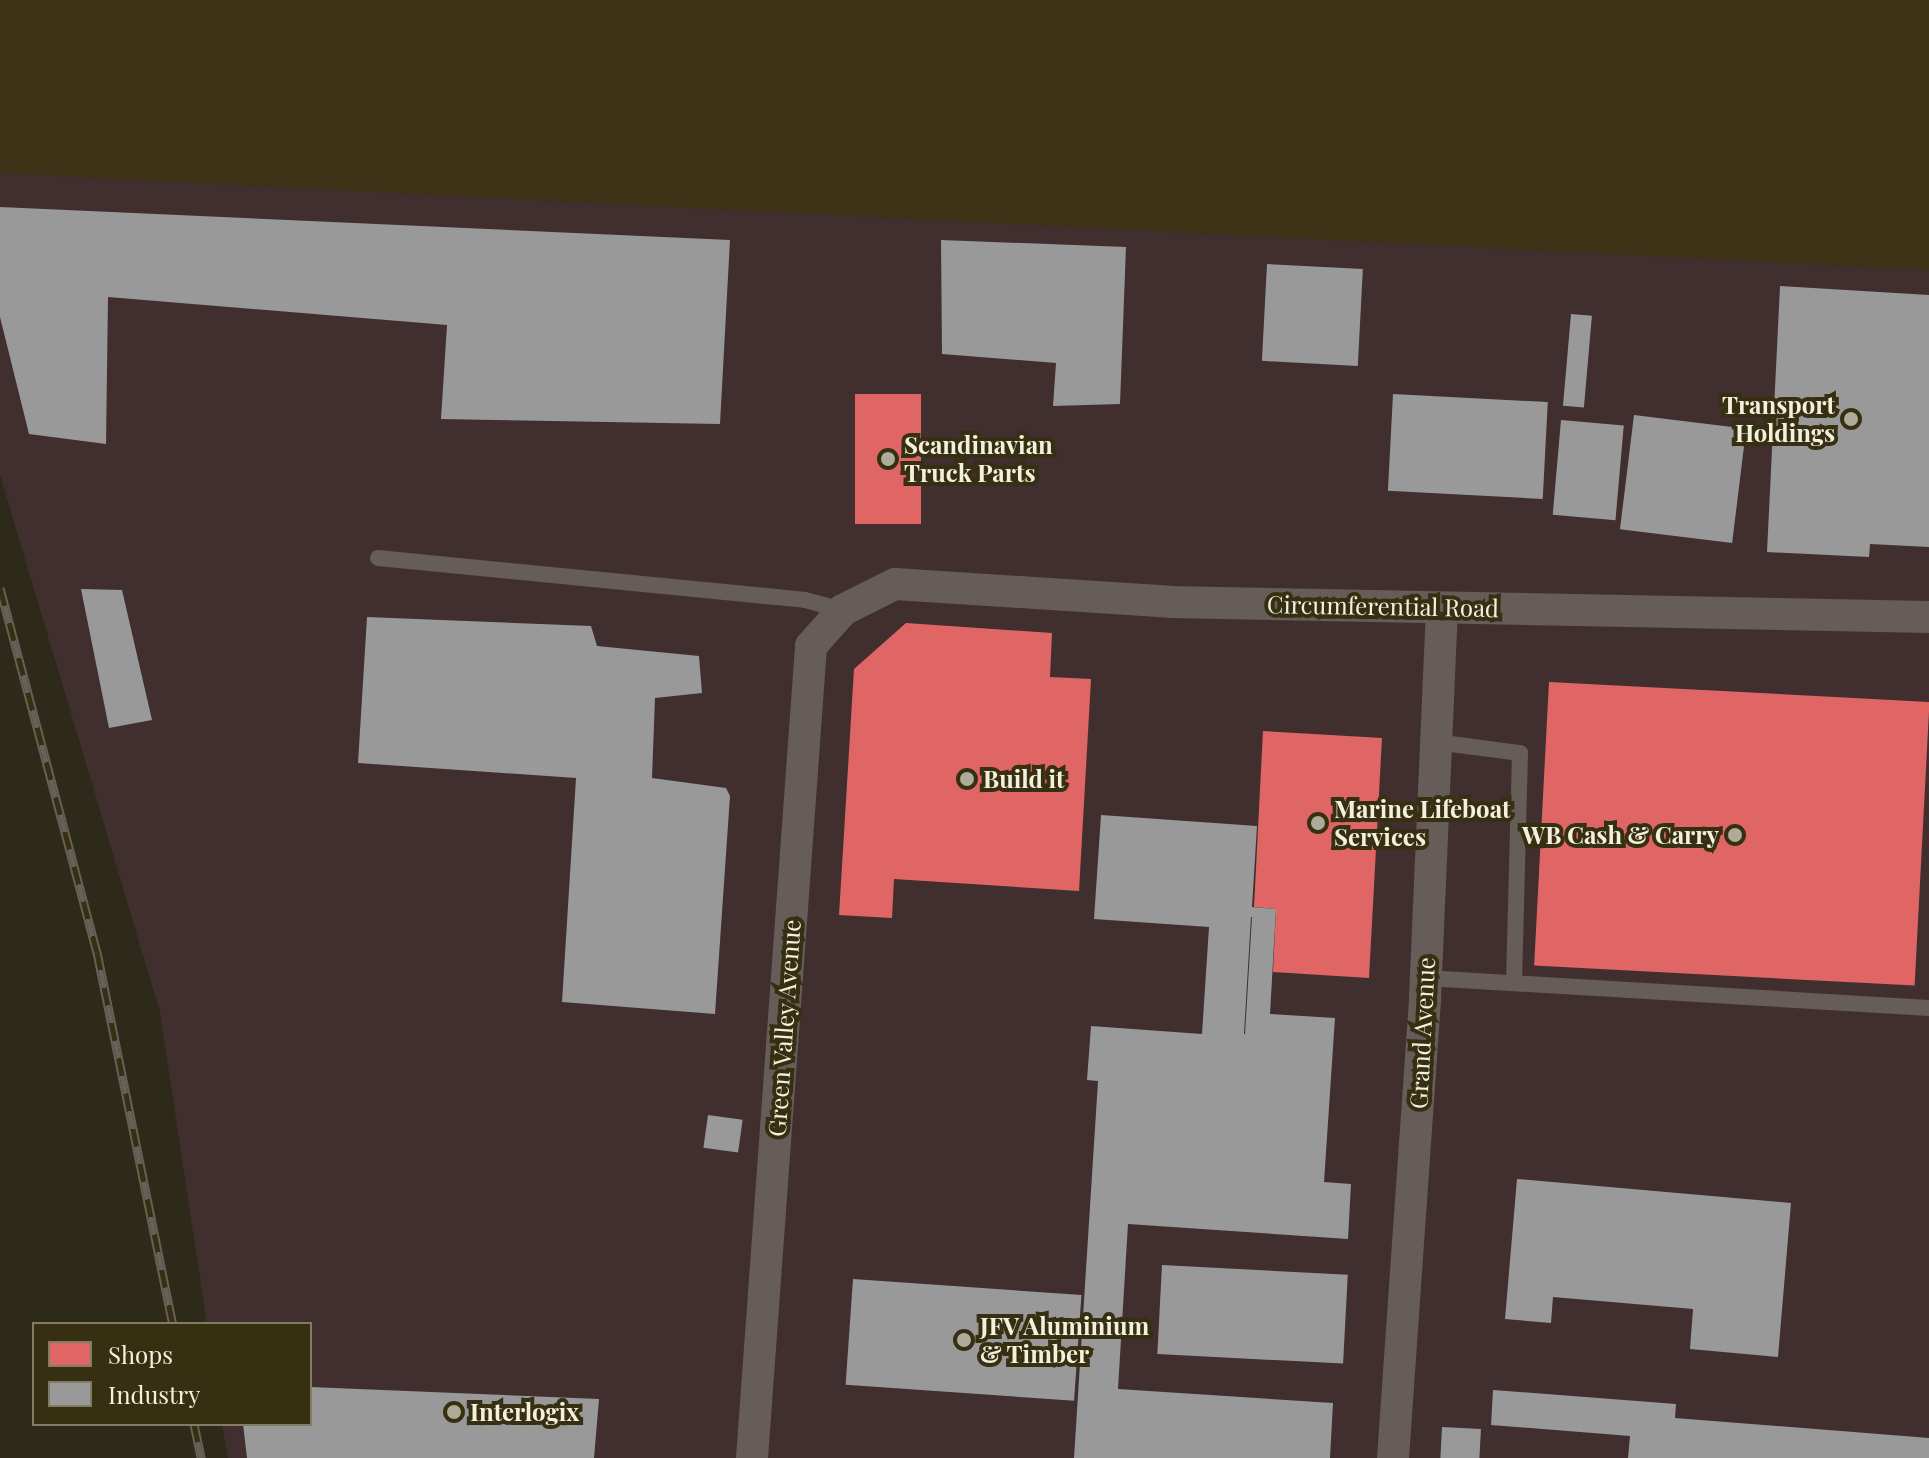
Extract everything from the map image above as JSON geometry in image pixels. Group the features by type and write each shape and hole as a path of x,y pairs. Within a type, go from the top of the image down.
{"street":[{"name":"Circumferential Road","path":"843,610 895,584 1170,602 1929,617"},
{"name":"Grand Avenue","path":"1393,1458 1426,978 1442,608"},
{"name":"Green Valley Avenue","path":"752,1458 811,646 843,610"}],"lane":[{"path":"378,558 805,600 843,610"},
{"path":"1436,742 1520,753 1514,983"},
{"path":"1426,978 1929,1008"}],"shaded area":[{"path":"0,173 1929,270 1929,1458 228,1458 222,1426 312,1426 312,1322 207,1322 160,1012 0,475"}],"sand":[{"path":"0,0 1929,0 1929,270 0,173"}],"building: Shops":[{"name":"Scandinavian Truck Parts","path":"855,394 921,394 921,524 855,524"},
{"name":"Build it","path":"906,623 1052,633 1050,677 1091,679 1079,891 894,879 892,918 839,915 854,669"},
{"name":"WB Cash & Carry","path":"1549,682 1929,702 1915,986 1534,966"},
{"name":"Marine Lifeboat Services","path":"1263,731 1382,738 1369,978 1273,972 1276,909 1254,907"}],"building: Industry":[{"path":"0,207 730,240 720,424 441,419 447,325 108,297 106,444 29,434 0,317"},
{"path":"941,240 1126,247 1120,404 1053,406 1056,363 942,354"},
{"path":"1267,264 1363,269 1358,366 1262,361"},
{"name":"Transport Holdings","path":"1780,286 1929,295 1929,547 1870,544 1869,557 1767,552"},
{"path":"1571,314 1592,316 1584,407 1563,406"},
{"path":"1393,394 1548,402 1543,499 1388,491"},
{"path":"1634,415 1746,429 1732,543 1620,529"},
{"path":"1561,420 1624,425 1615,520 1553,515"},
{"path":"81,589 122,590 152,720 109,728"},
{"path":"367,617 591,626 597,646 699,656 702,693 655,698 652,778 726,788 730,796 715,1014 562,1002 576,778 358,763"},
{"path":"1101,815 1257,826 1252,907 1276,909 1270,1014 1335,1018 1324,1182 1351,1184 1348,1239 1128,1224 1118,1389 1333,1403 1330,1458 1074,1458 1098,1081 1087,1080 1091,1026 1202,1034 1209,927 1094,919","holes":["1251,917 1245,1034 1244,1034"]},
{"path":"708,1115 743,1120 738,1153 703,1148"},
{"path":"1517,1179 1791,1203 1778,1357 1690,1349 1693,1309 1553,1297 1551,1323 1505,1319"},
{"path":"1162,1265 1348,1275 1343,1364 1157,1354"},
{"name":"JFV Aluminium & Timber","path":"853,1279 1081,1295 1074,1401 846,1385"},
{"name":"Interlogix","path":"312,1387 599,1399 594,1458 247,1458 243,1426 312,1426"},
{"path":"1493,1390 1676,1404 1675,1418 1929,1438 1929,1458 1628,1458 1630,1436 1491,1425"},
{"path":"1442,1427 1481,1429 1479,1458 1440,1458"}],"railway":[{"path":"0,588 97,952 173,1322"},
{"path":"194,1426 201,1458"}],"place":[{"name":"Transport Holdings","path":"1851,419"},
{"name":"Scandinavian Truck Parts","path":"888,459"},
{"name":"Build it","path":"967,779"},
{"name":"Marine Lifeboat Services","path":"1318,823"},
{"name":"WB Cash & Carry","path":"1735,835"},
{"name":"JFV Aluminium & Timber","path":"964,1340"},
{"name":"Interlogix","path":"454,1412"}]}
